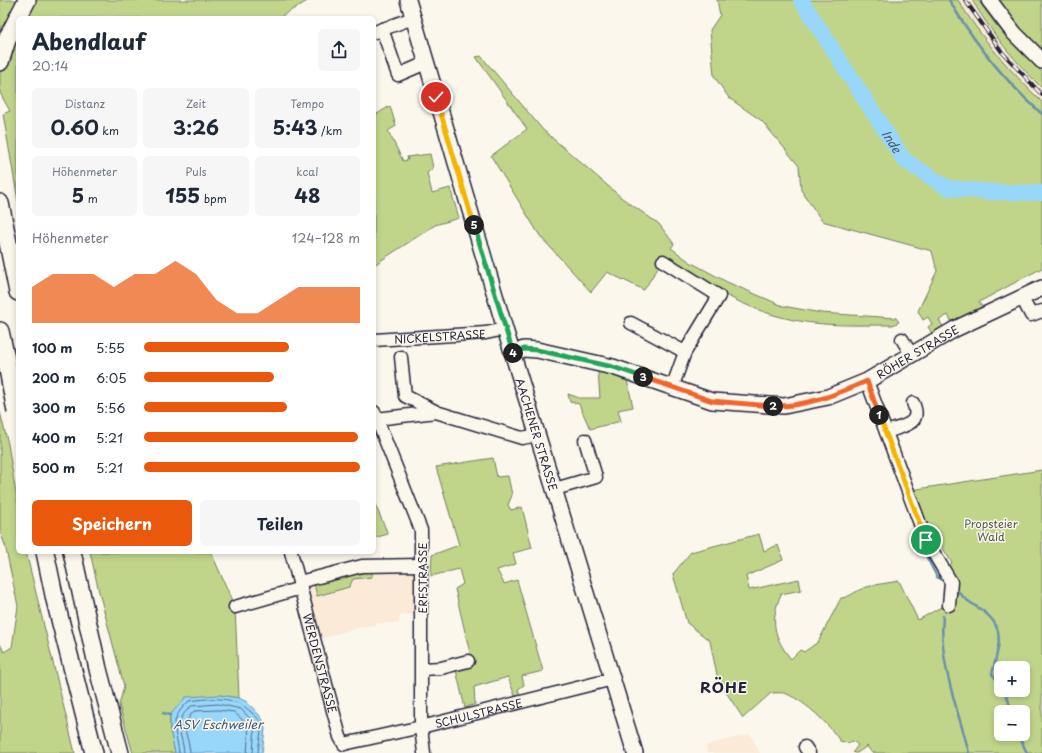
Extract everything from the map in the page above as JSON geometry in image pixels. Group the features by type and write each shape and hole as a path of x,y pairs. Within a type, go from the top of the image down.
{"highway":[{"path":"19,16 27,0"},
{"path":"0,62 8,37 16,21"},
{"path":"0,203 16,282"},
{"path":"0,331 16,411"},
{"path":"45,554 62,629 94,753"},
{"path":"72,554 98,669 120,753"}],"main road":[{"name":"AACHENER STRASSE","path":"408,0 505,329 635,753"},
{"path":"989,0 1014,33 1042,61"},
{"name":"RÖHER STRASSE","path":"513,353 524,349 550,352 613,367 712,401 784,406 828,397 867,381 955,329 1042,288"}],"street":[{"path":"413,18 378,31 398,75 426,63"},
{"path":"663,261 719,296 685,352 672,388"},
{"path":"1022,298 1031,315 1042,311"},
{"path":"631,323 685,352"},
{"name":"NICKELSTRASSE","path":"376,340 486,333 505,329"},
{"path":"902,339 911,354"},
{"path":"401,357 405,396 436,412 522,438 538,435"},
{"path":"0,381 16,377"},
{"path":"867,381 926,540 951,582 949,605"},
{"path":"886,432 913,422 916,417 916,410 913,403"},
{"path":"376,415 436,412"},
{"name":"ERFSTRASSE","path":"376,417 420,524 422,565 421,727 424,753"},
{"path":"555,489 596,477 586,440"},
{"name":"WERDENSTRASSE","path":"292,554 343,748"},
{"path":"235,607 362,566 422,565"},
{"path":"422,669 441,668 468,661"},
{"name":"SCHULSTRASSE","path":"343,748 613,679"}],"shaded area":[{"path":"958,0 972,0 981,16 1020,68 1042,88 1042,102 1015,76 972,23"},
{"path":"361,571 417,571 417,615 400,615 399,623 376,623 376,625 364,626 319,639 305,587"},
{"path":"750,734 760,753 707,753 706,745"}],"green space":[{"path":"0,0 309,0 281,16 16,16 16,189 3,114 10,111 0,93"},
{"path":"717,0 958,0 976,28 997,54 1042,102 1042,268 979,302 983,309 953,324 948,315 939,320 944,328 933,335 928,327 932,324 928,317 923,320 918,311 937,271 932,251 822,221 801,190 799,166 762,121 729,98 714,76 710,30 720,15"},
{"path":"972,0 978,0 997,26 1042,72 1042,88 1022,68 1004,46 987,24"},
{"path":"996,0 1042,0 1042,54 1035,47"},
{"path":"481,56 543,130 622,198 659,224 674,244 671,248 690,262 727,282 783,306 821,313 896,318 899,322 893,325 837,325 781,317 735,300 663,259 644,290 607,272 591,292 540,236 491,156 527,129 476,57"},
{"path":"390,106 396,126 388,131 403,161 408,160 407,157 430,154 433,168 427,173 432,193 450,188 459,218 435,225 376,264 376,113"},
{"path":"598,371 627,380 633,407 618,410 621,421 590,429 579,404 570,402 568,394 579,398 600,398"},
{"path":"0,412 8,444 16,494 16,554 26,554 75,753 0,753 0,644 4,652 12,647 18,606 5,545 0,532"},
{"path":"493,458 497,477 508,476 512,495 508,505 511,510 522,507 532,548 513,553 516,564 497,570 504,584 517,580 543,671 522,676 524,685 518,689 520,695 515,696 508,677 474,687 475,704 465,708 456,670 473,666 455,589 463,584 459,569 431,576 432,555 459,545 436,467"},
{"name":"Propsteier Wald","path":"1042,470 1042,753 872,753 867,746 857,753 854,753 853,752 858,745 853,741 848,743 840,741 823,721 802,702 784,693 771,693 743,718 718,680 710,641 687,623 673,574 691,552 759,534 764,551 778,545 783,560 746,576 749,590 799,579 801,590 781,594 775,612 775,628 777,636 791,659 800,650 804,652 818,642 841,598 847,597 864,588 899,581 918,620 952,601 947,566 952,563 934,534 929,538 911,490"},
{"path":"376,507 388,534 376,537"},
{"path":"90,554 212,554 235,607 239,698 219,695 170,715 170,730 175,753 133,753 119,705 124,686"},
{"path":"372,571 372,577 353,579 349,587 317,596 314,583 353,572"}],"water":[{"name":"ASV Eschweiler","path":"219,695 239,698 247,702 262,718 265,729 262,753 175,753 170,730 170,715 186,697"}],"waterway":[{"name":"Inde","path":"801,0 904,160 948,188 991,192 1042,193"},
{"path":"949,0 991,61 1016,89 1042,114"},
{"path":"920,544 937,577 944,580"},
{"path":"955,587 960,594 987,614 993,621 999,636 999,645 995,661"},
{"path":"943,616 942,633 946,668 969,753"},
{"path":"994,666 992,674 994,676"},
{"path":"1007,697 1010,705"},
{"path":"163,713 170,715"},
{"path":"1021,741 1027,753"}],"railway":[{"path":"965,0 1002,52 1042,95"}],"district":[{"name":"RÖHE","path":"724,686"}],"route":[{"path":"436,97 513,353 524,349 537,350 613,367 712,401 755,405 784,406 805,403 828,397 867,381 926,540"}]}
